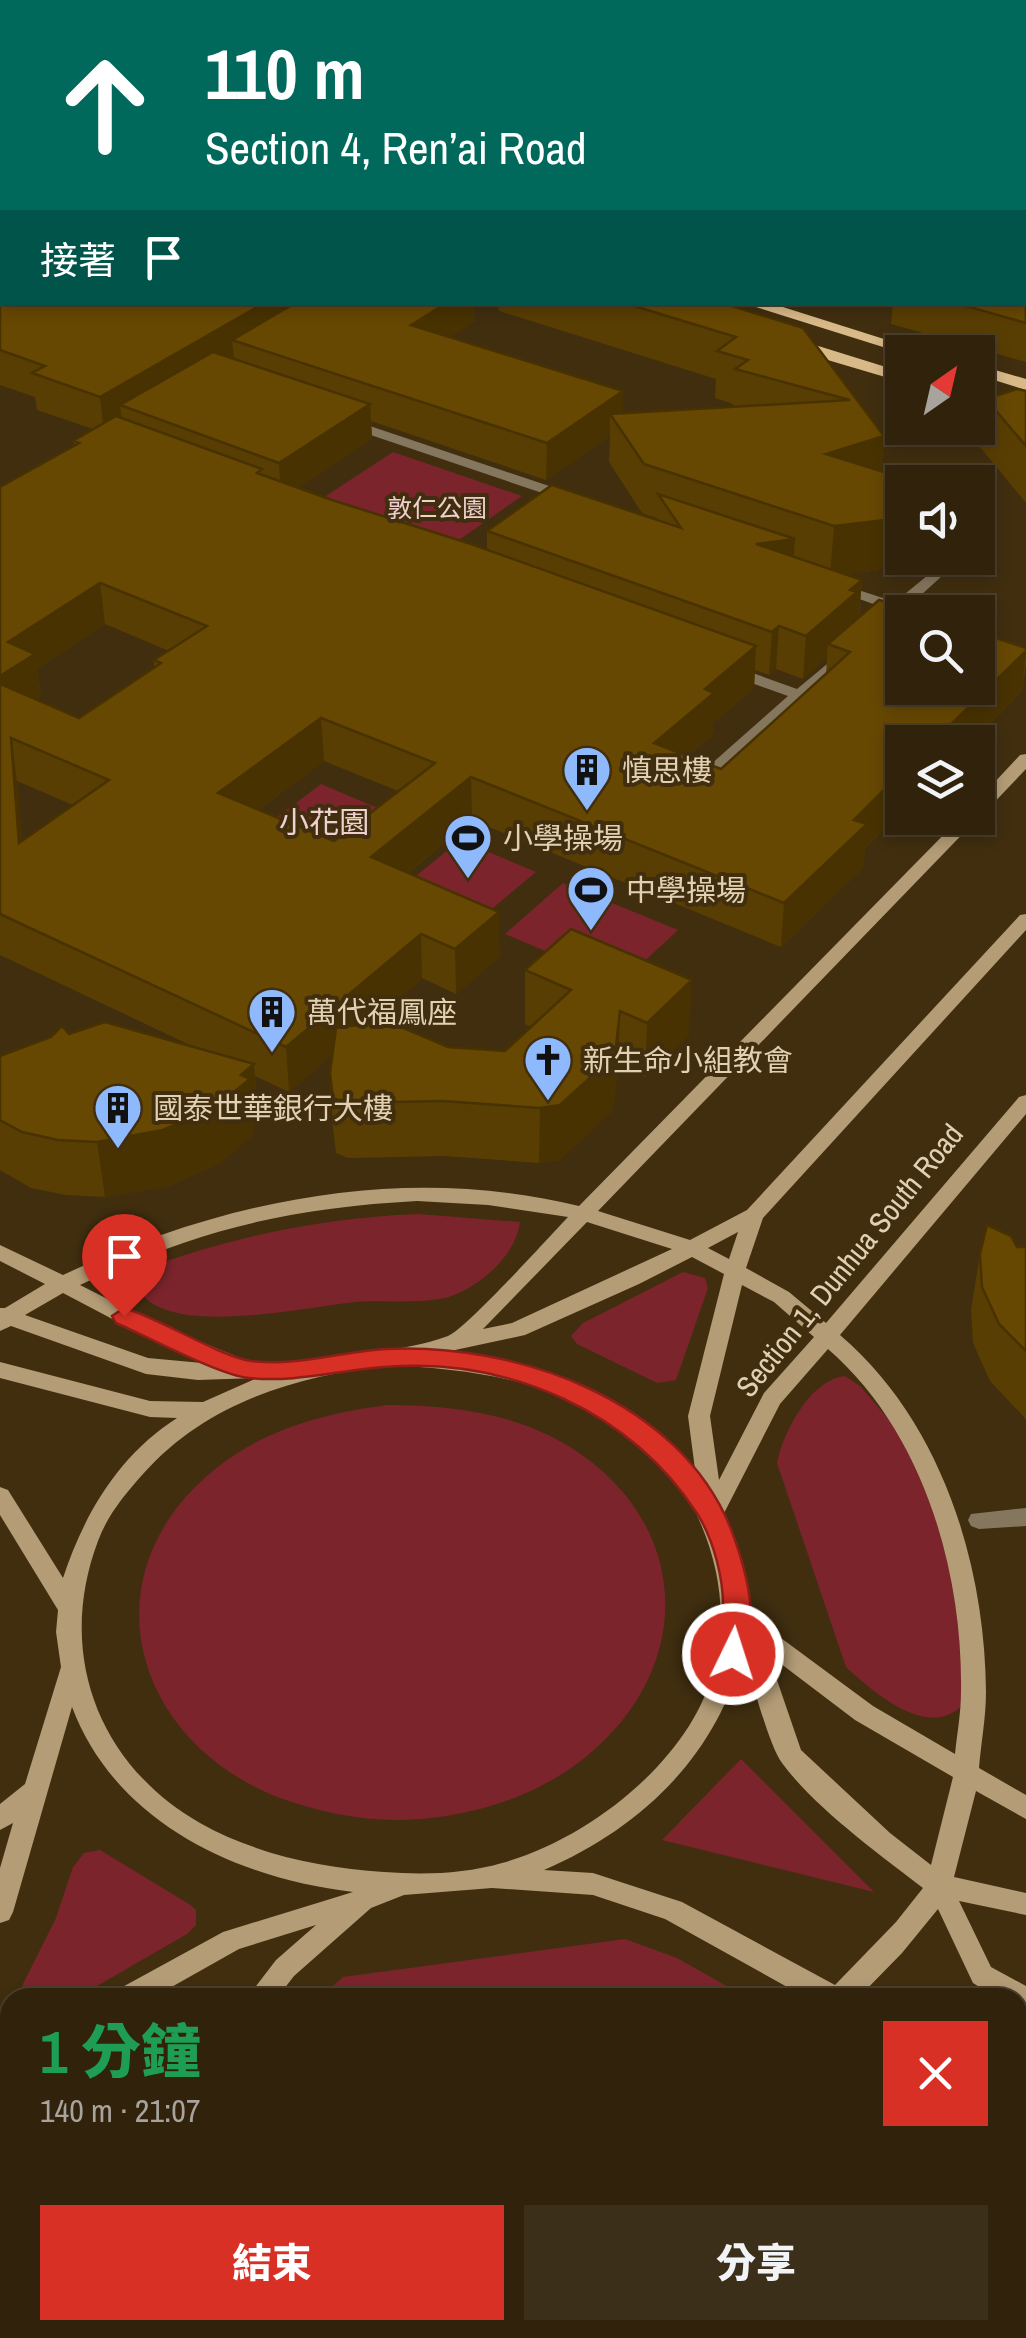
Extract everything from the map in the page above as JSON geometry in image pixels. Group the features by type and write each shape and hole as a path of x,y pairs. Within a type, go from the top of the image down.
{"main road":[{"path":"758,305 885,343"},
{"path":"781,340 885,373"},
{"path":"995,375 1026,385"},
{"path":"995,405 1026,415"},
{"path":"995,791 1026,759"},
{"path":"461,1339 952,835"},
{"name":"Section 1, Dunhua South Road","path":"386,1358 517,1330 576,1306 754,1215 1026,919"},
{"name":"Section 1, Dunhua South Road","path":"712,1516 772,1399 1026,1101"},
{"path":"3,1318 60,1284 206,1224 308,1202 419,1194 492,1199 582,1213 692,1248 736,1268 834,1330 914,1410 942,1450"},
{"name":"Section 1, Dunhua South Road","path":"712,1516 699,1416 736,1268 754,1215"},
{"path":"0,1252 147,1328 246,1370"},
{"path":"3,1318 146,1366 198,1372 309,1369 386,1358 467,1361 544,1379 613,1412 670,1458 712,1516 730,1560 742,1616 790,1755 882,1841 940,1885 1026,1904"},
{"path":"309,1369 238,1393 206,1410 153,1448 111,1493 82,1545 66,1603 70,1672 88,1722 119,1769 162,1810 215,1844 257,1860 345,1882 416,1884 488,1878 592,1884 673,1910 817,1988"},
{"path":"0,1370 150,1409 206,1410"},
{"path":"0,1496 66,1603"},
{"path":"975,1513 988,1552"},
{"path":"742,1616 864,1713 1026,1808"},
{"path":"488,1878 560,1850 596,1831 658,1786 694,1745 718,1701 742,1616"},
{"path":"0,1912 70,1672"},
{"path":"847,1988 892,1946 940,1885 986,1787 994,1752"},
{"path":"0,1819 33,1790"},
{"path":"144,1988 232,1940 416,1884"},
{"path":"940,1885 982,1975 1005,1988"},
{"path":"268,1988 285,1968 369,1896"}],"street":[{"path":"781,340 814,322"},
{"path":"328,416 587,503"},
{"path":"918,595 938,575"},
{"path":"824,583 885,604"},
{"path":"692,790 855,645"},
{"path":"705,661 799,695"},
{"path":"975,1513 1026,1518"}],"green space":[{"name":"敦仁公園","path":"393,452 522,496 443,551 312,505"},
{"name":"小花園","path":"321,784 387,812 327,859 260,830"},
{"name":"小學操場","path":"460,840 536,872 476,922 399,890"},
{"name":"中學操場","path":"563,883 678,930 621,983 505,934"},
{"path":"418,1214 520,1222 512,1246 495,1268 461,1292 439,1299 202,1316 172,1312 150,1302 137,1284 144,1269 245,1238 313,1224"},
{"path":"683,1272 705,1278 708,1288 676,1380 657,1383 577,1344 571,1336 583,1323"},
{"path":"845,1376 860,1386 896,1428 956,1548 966,1701 952,1713 920,1716 904,1710 846,1667 777,1463 800,1409 820,1387"},
{"path":"388,1405 482,1413 527,1426 570,1447 610,1478 639,1515 658,1555 665,1597 662,1639 647,1681 623,1720 587,1756 550,1781 509,1800 465,1812 402,1820 314,1809 280,1798 230,1772 190,1738 161,1697 144,1652 139,1605 149,1558 174,1512 214,1470 253,1444 296,1425"},
{"path":"741,1759 874,1892 662,1840"},
{"path":"100,1850 189,1904 196,1910 196,1925 94,1988 23,1988 56,1918 73,1867 84,1853"},
{"path":"625,1939 677,1958 730,1988 330,1988 343,1977"}],"building":[{"path":"0,305 261,305 100,397 32,373 45,366 0,350"},
{"path":"292,305 443,305 411,325 623,391 547,443 232,340"},
{"path":"631,305 729,305 803,328 884,436 826,454 885,472 885,520 834,526 644,464 610,414 850,400 735,369 748,360 717,351 736,337"},
{"path":"963,305 1026,305 1026,323"},
{"path":"213,352 370,404 279,463 120,405"},
{"path":"1017,389 1026,391 1026,446 995,410 995,396"},
{"path":"116,416 262,469 257,473 332,500 471,544 756,646 705,689 714,693 654,743 721,769 850,652 828,644 879,600 885,602 885,705 971,705 950,725 885,725 885,789 854,820 867,824 784,903 471,777 371,857 499,912 455,949 421,934 286,1047 0,914 0,684 79,718 161,663 154,660 207,626 100,583 8,642 35,654 0,676 0,487 79,443 73,441","holes":["321,718 435,763 334,841 218,793","11,738 109,780 19,843"]},
{"path":"552,485 681,528 658,494 795,539 756,544 862,580 850,590 857,592 806,636 779,626 772,632 487,531"},
{"path":"995,638 1026,651 995,681"},
{"path":"571,929 692,980 647,1023 620,1011 615,1055 560,1105 540,1108 442,1101 345,1103 333,1098 330,1073 336,1028 387,1021 448,1047 505,1051 571,990 525,970"},
{"path":"105,1022 254,1064 241,1075 250,1079 214,1108 163,1130 97,1142 58,1140 22,1132 0,1120 0,1056 51,1037 62,1026 69,1034"},
{"path":"987,1225 1011,1236 1017,1247 1026,1247 1026,1351 999,1324 982,1287 980,1254"}],"place":[{"name":"慎思樓","path":"587,812"},
{"name":"小學操場","path":"468,880"},
{"name":"中學操場","path":"591,932"},
{"name":"萬代福鳳座","path":"272,1054"},
{"name":"新生命小組教會","path":"548,1102"},
{"name":"國泰世華銀行大樓","path":"118,1150"}],"route":[{"path":"124,1316 246,1370 309,1369 386,1358 467,1361 544,1379 613,1412 670,1458 712,1516 730,1560 734,1584 737,1608 733,1654"}]}
